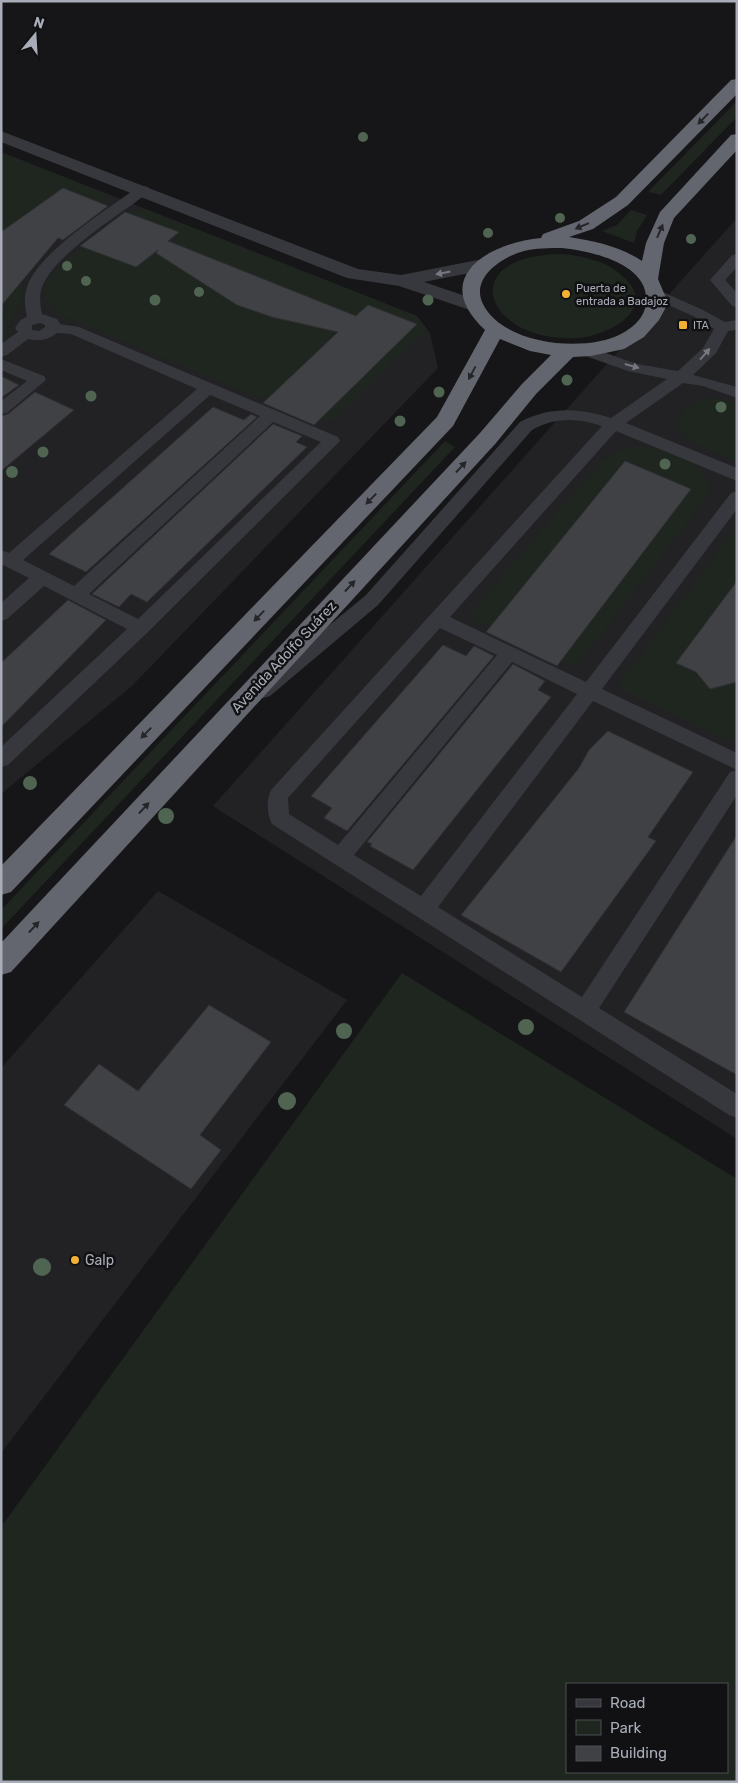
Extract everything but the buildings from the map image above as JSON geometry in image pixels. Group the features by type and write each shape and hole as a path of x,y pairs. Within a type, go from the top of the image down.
{"highway":[{"path":"737,84 622,201 586,225 536,243 506,251 483,265 474,277 470,291 473,305 482,318 495,330 516,341 540,348 576,351 612,346 633,337 648,324 656,309 653,286 655,243 666,216 737,139"},
{"path":"536,243 562,242 589,245 605,250 634,264 653,286"},
{"path":"1,884 446,421 495,330"},
{"name":"Avenida Adolfo Suárez","path":"1,963 488,438 529,389 576,351"}],"street":[{"path":"1,136 354,274 402,281 473,305"},
{"path":"402,281 483,265"}],"lane":[{"path":"35,319 32,303 34,288 41,272 55,257 143,190"},
{"path":"737,258 717,280 737,303"},
{"path":"653,286 698,313 729,326 710,350 682,376 613,424 278,796 279,818 737,1106"},
{"path":"1,759 140,628 332,441 74,330 53,328 43,335 33,336 26,333 23,328 24,325 35,319 49,320 52,322 53,328"},
{"path":"1,352 26,333"},
{"path":"576,351 634,368 706,382 737,393"},
{"path":"1,364 38,380 1,409"},
{"path":"140,628 6,558 208,388"},
{"path":"210,737 372,600 526,426 541,418 569,414 588,416 613,424 737,476"},
{"path":"76,595 271,415"},
{"path":"424,909 737,497"},
{"path":"1,614 42,578"},
{"path":"438,618 737,762"},
{"path":"340,856 509,652"},
{"path":"585,1011 737,778"}],"shaded area":[{"path":"1,152 417,316 430,333 438,368 132,686 1,794"},
{"path":"737,218 737,1139 213,806"},
{"name":"Galp","path":"158,891 347,1000 1,1453 1,1068"}],"green space":[{"path":"737,101 737,117 661,195 648,192"},
{"path":"1,152 107,194 98,207 53,241 22,281 22,301 15,315 5,326 8,337 1,343"},
{"path":"148,210 417,316 427,329 334,419 318,422 61,315 45,301 43,291 48,278 69,257 131,211"},
{"path":"631,210 647,215 637,231 634,243 602,231 617,225"},
{"path":"562,254 592,259 619,273 631,285 636,297 634,307 627,317 605,331 578,338 546,336 521,328 503,314 494,299 494,283 505,268 527,258"},
{"path":"713,398 737,403 737,462 695,442 681,432 678,427 679,420 689,406"},
{"path":"445,441 455,447 1,929 1,910"},
{"path":"640,446 663,449 675,453 697,466 704,475 707,485 706,498 580,662 570,664 474,620 471,612 602,461 614,452"},
{"path":"737,527 737,738 728,740 623,691 620,683"},
{"path":"402,973 737,1179 737,1782 1,1782 1,1527"}],"place":[{"name":"Puerta de entrada a Badajoz","path":"566,294"},
{"name":"ITA","path":"683,325"},
{"name":"Galp","path":"75,1260"}]}
